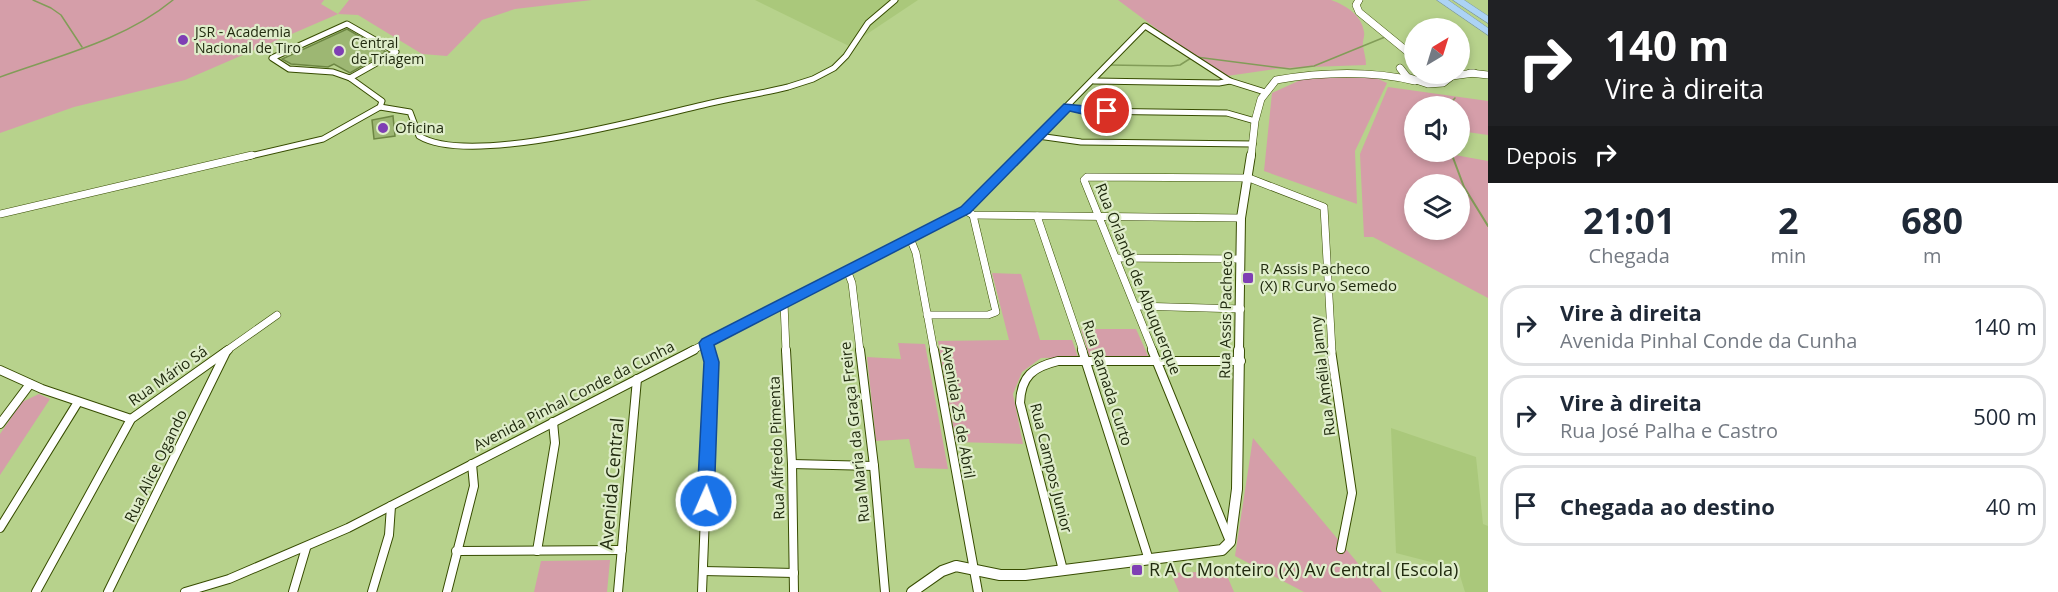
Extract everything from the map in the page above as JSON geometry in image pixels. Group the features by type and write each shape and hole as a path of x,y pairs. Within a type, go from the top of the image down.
{"highway":[{"path":"1442,0 1488,32"},
{"path":"1458,0 1488,20"}],"street":[{"path":"0,214 323,139 380,107 410,112 419,135 441,146 461,147 515,143 586,131 790,86 824,74 846,57 858,34 867,23 895,0"},
{"path":"1359,0 1356,5 1359,12 1404,51"},
{"path":"350,78 396,52 347,24 272,58 289,69 333,72 350,78 382,101 380,107"},
{"name":"Avenida Pinhal Conde da Cunha","path":"185,592 212,589 306,548 965,210 1094,81 1145,26 1230,81"},
{"path":"1370,74 1395,71 1404,65"},
{"path":"1470,72 1488,75"},
{"path":"1470,73 1474,73"},
{"path":"1094,81 1219,83 1230,81 1265,92 1276,80 1309,74 1370,74 1404,78"},
{"name":"Rua Assis Pacheco","path":"1230,542 1237,489 1241,218 1254,144 1255,122 1265,92"},
{"path":"1068,107 1085,111 1227,113 1255,122"},
{"path":"1038,136 1081,142 1254,144"},
{"name":"Rua Orlando de Albuquerque","path":"1230,542 1084,180 1087,177 1249,178"},
{"name":"Rua Amélia Janny","path":"1249,178 1324,207 1329,333 1352,493 1341,549"},
{"path":"965,210 973,215 1241,218"},
{"path":"927,315 988,315 996,312 973,215"},
{"name":"Rua Ramada Curto","path":"1037,216 1149,560"},
{"name":"Avenida 25 de Abril","path":"910,238 916,253 978,592"},
{"path":"1116,258 1240,259"},
{"name":"Rua Maria da Graça Freire","path":"847,270 852,283 874,466 885,592"},
{"name":"Rua Alfredo Pimenta","path":"784,303 792,464 794,592"},
{"path":"1136,306 1240,309"},
{"name":"Rua Mário Sá","path":"0,370 78,402 131,419 277,315"},
{"path":"702,592 711,362 707,343"},
{"name":"Rua Alice Ogando","path":"108,592 227,351"},
{"name":"Rua Campos Junior","path":"1063,570 1020,403 1020,388 1028,373 1040,364 1085,361 1240,361"},
{"name":"Avenida Central","path":"618,592 637,379"},
{"path":"0,424 30,384"},
{"path":"0,528 78,402"},
{"path":"36,592 131,419"},
{"path":"537,550 555,443 553,422"},
{"path":"447,592 474,486 472,464"},
{"path":"792,464 874,466"},
{"path":"372,592 389,535 391,506"},
{"path":"912,592 942,571 956,566 1000,575 1063,570 1216,552 1222,550 1230,542"},
{"path":"293,592 306,548"},
{"path":"456,551 622,550"},
{"path":"703,571 794,573"}],"shaded area":[{"path":"0,0 324,0 321,4 338,14 185,80 74,107 0,133"},
{"path":"349,0 592,0 515,9 482,20 447,56 422,54 358,15 338,14"},
{"path":"755,0 918,0 849,46"},
{"path":"1118,0 1331,0 1347,8 1363,26 1366,65 1283,68 1227,76 1177,44"},
{"path":"1307,77 1376,78 1387,83 1355,151 1357,204 1264,171 1272,93"},
{"path":"1388,87 1452,96 1404,96 1404,162 1470,162 1470,158 1488,161 1488,298 1373,237 1364,237 1360,154"},
{"path":"1470,98 1488,101 1488,135 1470,132"},
{"path":"992,273 1021,274 1040,340 1072,340 1078,357 1041,358 1022,372 1013,394 1023,444 956,442 938,341 1009,340"},
{"path":"1081,329 1136,329 1149,358 1090,358"},
{"path":"898,343 925,344 948,469 915,468 909,439 876,441 867,357 901,359"},
{"path":"39,394 50,399 0,475 0,434 22,402"},
{"path":"1391,428 1476,457 1483,524 1488,526 1488,592 1465,592 1458,569 1396,553"},
{"path":"1253,438 1382,592 1304,592 1235,556"},
{"path":"610,560 607,592 534,592 541,561"},
{"path":"1225,571 1234,592 1179,592 1171,573"}],"building":[{"name":"Central de Triagem","path":"347,29 386,52 350,73 334,64 328,67 291,64 282,59"},
{"name":"Oficina","path":"393,116 395,136 374,139 372,120"}],"waterway":[{"path":"33,0 61,15 82,47"},
{"path":"0,77 90,46 134,26 173,0"},
{"path":"1196,57 1290,69 1314,66 1385,37"},
{"path":"1109,65 1171,66 1180,65 1191,58"},
{"path":"1455,162 1464,187 1488,226"}],"place":[{"name":"JSR - Academia Nacional de Tiro","path":"183,40"},
{"name":"Central de Triagem","path":"339,51"},
{"name":"Oficina","path":"383,128"},
{"name":"R Assis Pacheco (X) R Curvo Semedo","path":"1248,278"},
{"name":"R A C Monteiro (X) Av Central (Escola)","path":"1137,570"}],"route":[{"path":"706,501 711,362 707,343 965,210 1068,107 1085,111 1107,111"}]}
